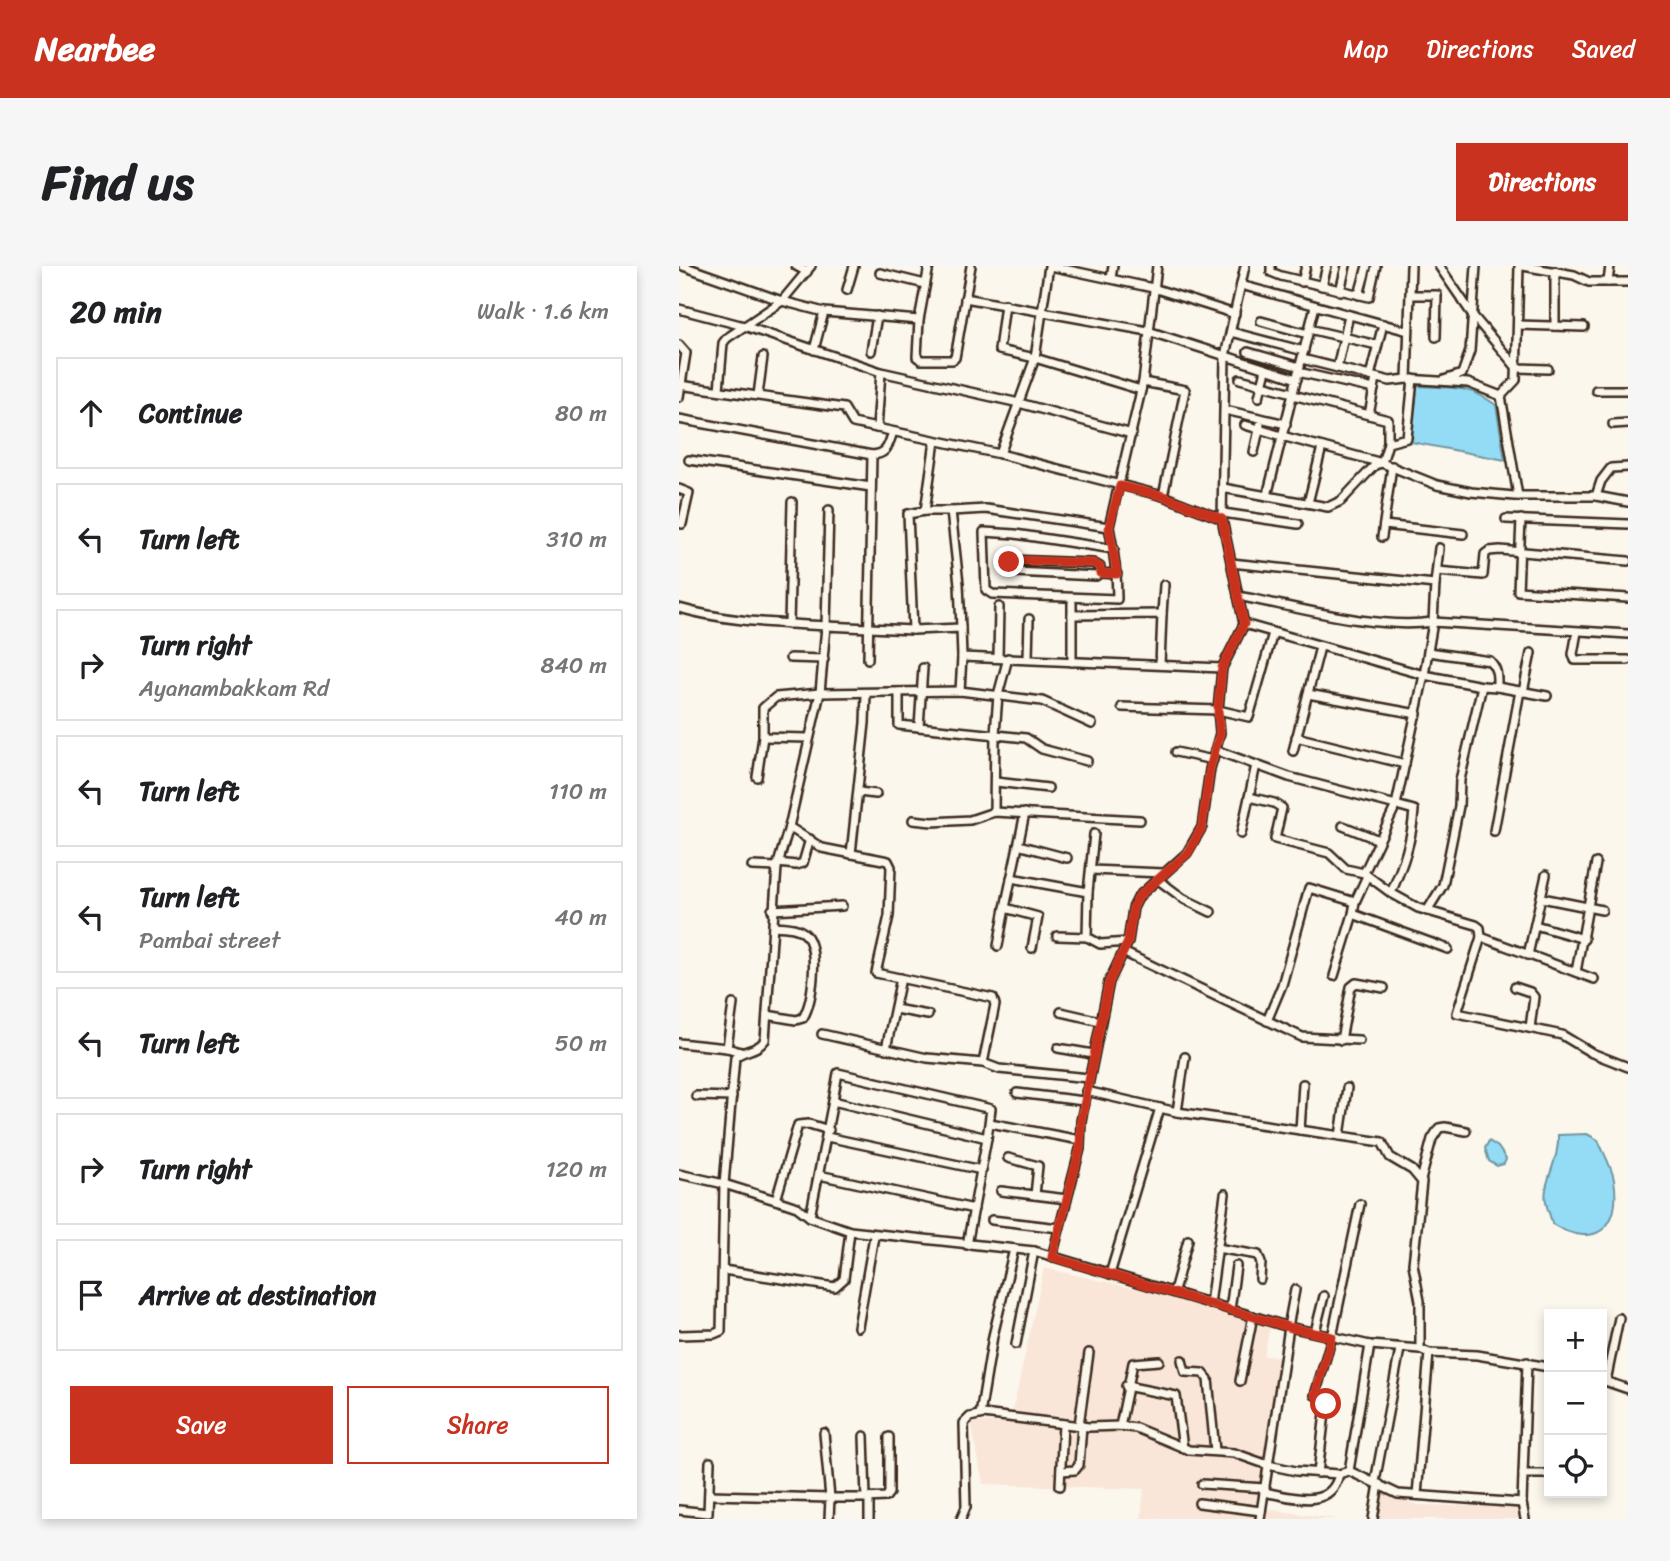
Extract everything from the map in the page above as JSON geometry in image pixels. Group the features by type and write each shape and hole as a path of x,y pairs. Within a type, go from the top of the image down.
{"street":[{"path":"683,266 824,312 919,320"},
{"path":"719,390 723,343 782,300 809,269 796,266"},
{"path":"846,290 854,266"},
{"path":"929,266 919,320 917,357 921,360 955,358 971,266"},
{"path":"1000,454 1035,358 1049,266 1153,288 1235,314"},
{"path":"1111,278 1113,266"},
{"path":"1114,549 986,531 982,535 986,590 992,593 1117,599 1117,574 1114,549 1109,527 1142,386 1157,266"},
{"path":"1052,1257 1080,1140 1084,1101 1109,982 1128,942 1133,908 1139,896 1188,853 1202,827 1220,733 1218,710 1222,668 1244,624 1222,516 1225,356 1245,266"},
{"path":"1271,266 1273,274 1369,297 1376,266"},
{"path":"1302,282 1306,266"},
{"path":"1322,286 1327,266"},
{"path":"1340,290 1346,266"},
{"path":"1359,295 1367,266"},
{"path":"1388,443 1407,438 1411,266"},
{"path":"1439,266 1474,317 1517,368 1548,369"},
{"path":"1440,381 1462,374 1470,351 1476,266"},
{"path":"1501,396 1516,380 1521,266 1553,270 1589,282 1628,282"},
{"path":"1608,282 1610,266"},
{"path":"1553,270 1555,326"},
{"path":"880,273 925,284"},
{"path":"1241,285 1408,331"},
{"path":"1410,295 1437,295 1436,337"},
{"path":"965,298 1148,331 1266,370 1300,365 1337,368 1391,381 1410,379 1468,383 1501,396"},
{"path":"1005,304 998,349 1142,386 1185,390 1163,496"},
{"path":"1267,496 1315,306"},
{"path":"679,309 744,326 881,372 1019,403 1132,434"},
{"path":"814,350 824,312"},
{"path":"871,351 877,316"},
{"path":"1337,368 1349,316"},
{"path":"1261,321 1377,345"},
{"path":"1369,415 1377,345 1383,324"},
{"path":"1518,325 1584,327"},
{"path":"1231,332 1300,365"},
{"path":"679,345 686,353 679,397"},
{"path":"1248,352 1300,365 1374,389"},
{"path":"758,395 764,357"},
{"path":"1259,397 1266,370"},
{"path":"877,428 881,372"},
{"path":"1240,379 1388,420 1388,443 1382,463"},
{"path":"680,385 844,408 853,423 1000,454 1163,496 1222,516 1299,524"},
{"path":"1596,390 1628,390"},
{"path":"1501,396 1518,496"},
{"path":"1225,410 1286,424"},
{"path":"1254,452 1261,418"},
{"path":"679,419 872,455 882,454 887,450 893,432"},
{"path":"1613,424 1628,423"},
{"path":"1245,425 1392,466 1437,485 1471,492 1518,496 1596,496 1628,502"},
{"path":"925,510 935,441"},
{"path":"1308,503 1322,447"},
{"path":"868,659 872,455"},
{"path":"689,460 871,487"},
{"path":"1223,488 1328,507 1341,501 1375,465 1382,463"},
{"path":"1382,537 1392,466"},
{"path":"1596,496 1601,481 1611,468 1628,467"},
{"path":"679,489 689,493 682,524 679,523"},
{"path":"789,624 792,502"},
{"path":"913,630 908,514 925,510 951,512 986,509 1109,527"},
{"path":"679,1043 741,1052 760,1047 765,1040 772,910 778,865 820,693 826,626 829,510"},
{"path":"951,512 959,584 962,657 960,691"},
{"path":"1506,519 1628,524"},
{"path":"1521,519 1518,592 1628,598"},
{"path":"1384,525 1463,534"},
{"path":"1333,976 1356,902 1396,805 1428,652 1439,548"},
{"path":"1437,571 1483,575 1485,554 1489,551 1628,561"},
{"path":"1100,573 1100,567 1093,563 1011,560 1009,563 1010,571 1014,572 1096,576 1100,573 1117,574"},
{"path":"1231,563 1435,584"},
{"path":"1160,665 1164,585"},
{"path":"1238,596 1356,618 1414,624 1433,622 1628,634"},
{"path":"1072,603 1072,663"},
{"path":"998,658 999,607"},
{"path":"679,608 738,621 913,630 961,628"},
{"path":"1072,615 1162,614"},
{"path":"1028,619 1028,658"},
{"path":"1244,624 1424,675 1546,696"},
{"path":"1577,632 1573,654 1575,660 1628,660"},
{"path":"1122,707 1218,710 1246,717 1252,714 1273,633"},
{"path":"1293,751 1320,647"},
{"path":"1428,652 1490,661 1497,674 1497,687"},
{"path":"1495,831 1531,653"},
{"path":"962,657 1222,668"},
{"path":"790,658 824,659"},
{"path":"994,813 998,695 1008,658"},
{"path":"919,727 923,668"},
{"path":"1427,911 1443,885 1459,806 1460,780 1482,686"},
{"path":"757,777 763,737 763,708 776,697 820,693 960,691 1042,701 1092,724"},
{"path":"899,692 899,725 1026,738 1042,749 1087,761"},
{"path":"851,854 866,693"},
{"path":"1308,694 1417,714"},
{"path":"763,737 809,738"},
{"path":"1296,737 1405,764"},
{"path":"1215,750 1289,777 1414,810 1408,853 1391,893"},
{"path":"1176,752 1213,760"},
{"path":"1241,834 1256,765"},
{"path":"996,782 1048,788"},
{"path":"858,792 876,794"},
{"path":"1249,797 1274,803 1282,808 1275,839 1329,853 1346,869 1366,875 1391,893 1427,911 1480,928 1481,937 1457,1013 1562,1035 1592,1053 1628,1067"},
{"path":"913,820 970,820 994,813 1140,820"},
{"path":"998,946 1025,813"},
{"path":"1343,826 1380,840"},
{"path":"789,827 822,848 888,861 891,867 889,916 876,973 993,998 995,1005 983,1063"},
{"path":"1087,937 1094,834"},
{"path":"752,866 803,863 810,839"},
{"path":"1018,845 1067,858"},
{"path":"1576,972 1596,863"},
{"path":"1091,870 1160,876 1184,899 1211,912"},
{"path":"1528,955 1546,875"},
{"path":"1011,878 1088,892"},
{"path":"1267,1021 1282,985 1309,888 1356,902"},
{"path":"1542,898 1602,910"},
{"path":"772,910 842,906"},
{"path":"1005,908 1038,917 1032,948"},
{"path":"1353,914 1448,949"},
{"path":"1535,925 1584,939"},
{"path":"767,1015 796,1020 803,1018 811,989 813,967 812,949 804,933 792,927 773,926"},
{"path":"1056,936 1087,937 1100,944 1128,942"},
{"path":"1481,937 1594,979"},
{"path":"1123,952 1302,1037 1359,1040"},
{"path":"886,1049 901,978"},
{"path":"1341,1040 1352,985 1356,983 1384,988"},
{"path":"1515,986 1530,992 1534,997 1530,1028"},
{"path":"727,1048 733,1004"},
{"path":"895,1009 928,1015"},
{"path":"1061,1013 1100,1021"},
{"path":"822,1034 927,1058 1089,1078"},
{"path":"1059,1048 1093,1054"},
{"path":"679,1335 714,1334 721,1331 724,1184 734,1057 741,1052"},
{"path":"1177,1112 1185,1057"},
{"path":"810,1217 838,1073 991,1109 967,1245"},
{"path":"1300,1130 1303,1084"},
{"path":"1340,1136 1347,1088"},
{"path":"1086,1091 1177,1112 1382,1142 1390,1157 1412,1170 1421,1180"},
{"path":"1017,1093 1084,1101"},
{"path":"696,1096 732,1097"},
{"path":"834,1101 987,1138"},
{"path":"1110,1274 1160,1108"},
{"path":"990,1123 1080,1140"},
{"path":"776,1200 798,1125 809,1124 828,1133 982,1170"},
{"path":"1420,1349 1420,1301 1413,1264 1423,1192 1421,1180 1432,1139 1439,1128 1466,1131"},
{"path":"1008,1158 1038,1166 1035,1195"},
{"path":"679,1174 776,1200 797,1207 810,1217 850,1231 874,1236 1034,1251 1230,1310 1332,1337 1370,1345 1420,1349 1429,1353 1477,1354 1544,1366"},
{"path":"820,1175 974,1209"},
{"path":"1001,1191 1066,1199"},
{"path":"1210,1304 1224,1194"},
{"path":"1318,1473 1326,1404 1324,1399 1315,1395 1332,1337 1360,1204"},
{"path":"992,1220 1059,1228"},
{"path":"723,1270 835,1287 844,1279 850,1231"},
{"path":"858,1326 874,1236"},
{"path":"1174,1292 1188,1240"},
{"path":"1217,1248 1258,1255 1261,1263 1260,1279"},
{"path":"980,1415 993,1336 1014,1250"},
{"path":"1016,1344 1034,1251"},
{"path":"1230,1310 1236,1266"},
{"path":"1199,1503 1260,1515 1295,1290"},
{"path":"1315,1332 1324,1296"},
{"path":"1240,1381 1253,1316"},
{"path":"1606,1372 1619,1318"},
{"path":"1349,1471 1370,1345"},
{"path":"1373,1519 1400,1349"},
{"path":"1061,1471 1075,1470 1079,1465 1080,1426 1089,1353"},
{"path":"1417,1495 1429,1353"},
{"path":"1182,1360 1185,1372 1203,1373 1208,1379 1215,1451"},
{"path":"1120,1426 1132,1363 1159,1361"},
{"path":"1525,1519 1522,1503 1527,1362"},
{"path":"1607,1382 1628,1389"},
{"path":"1126,1386 1176,1396 1183,1448"},
{"path":"961,1519 966,1507 964,1423 980,1415 1080,1426 1136,1428 1183,1448 1234,1453 1268,1465 1318,1473 1339,1474 1349,1471 1398,1494 1522,1503"},
{"path":"1060,1486 1063,1424"},
{"path":"824,1433 829,1519"},
{"path":"864,1436 869,1519"},
{"path":"709,1495 886,1497 889,1493 889,1437"},
{"path":"679,1510 708,1513 710,1462"},
{"path":"1202,1484 1264,1490 1291,1497 1323,1497 1334,1489 1339,1474"},
{"path":"1523,1474 1544,1474"}],"shaded area":[{"path":"1044,1268 1151,1292 1270,1327 1264,1356 1281,1356 1257,1508 1338,1519 1141,1519 1144,1489 983,1484 971,1422 1010,1423"},
{"path":"1373,1488 1419,1505 1516,1507 1518,1519 1366,1519"}],"water":[{"path":"1416,386 1467,390 1496,405 1505,460 1411,442"},
{"path":"1587,1134 1598,1140 1607,1160 1613,1175 1615,1197 1614,1211 1602,1230 1581,1235 1567,1232 1552,1224 1545,1194 1558,1135"},
{"path":"1489,1141 1498,1147 1506,1159 1504,1164 1497,1166 1489,1161 1485,1148"}],"route":[{"path":"1009,562 1093,563 1100,567 1100,573 1117,574 1109,527 1120,486 1163,496 1222,519 1244,624 1222,668 1218,710 1220,733 1210,768 1202,827 1188,853 1139,896 1133,908 1128,942 1109,982 1081,1121 1080,1149 1052,1257 1288,1327 1332,1337 1315,1395 1316,1398 1324,1399 1326,1404"}]}
